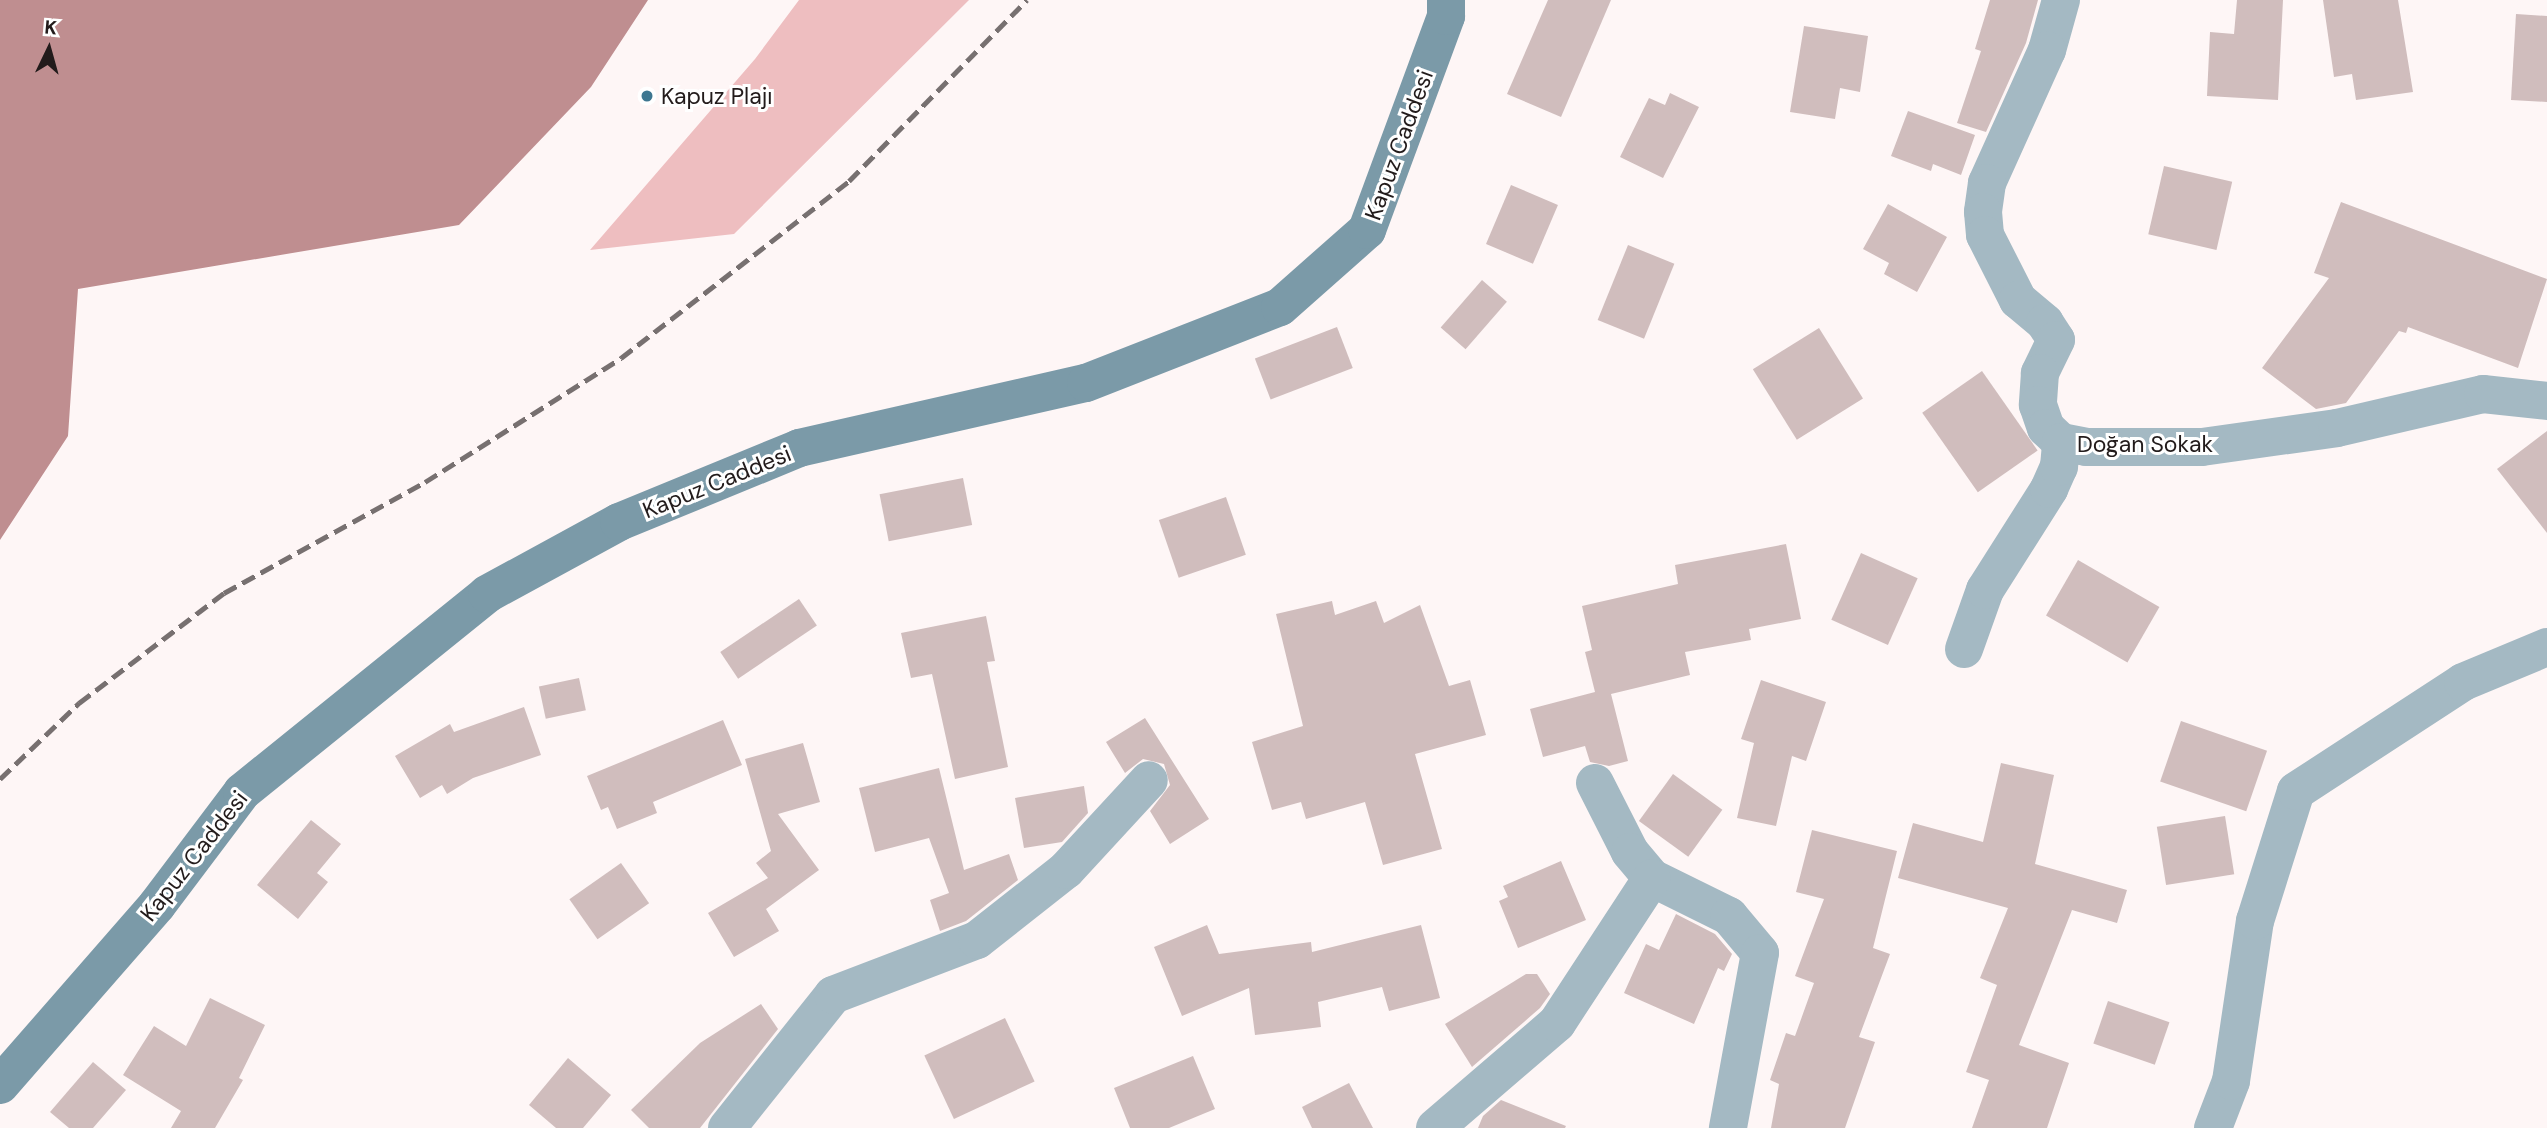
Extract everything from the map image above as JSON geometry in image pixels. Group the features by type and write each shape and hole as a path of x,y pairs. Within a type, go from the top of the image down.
{"main road":[{"name":"Kapuz Caddesi","path":"0,1085 157,905 242,792 487,594 619,522 799,448 1086,383 1280,307 1367,230 1441,28 1446,0"}],"street":[{"name":"Doğan Sokak","path":"2061,0 2047,50 1987,183 1983,212 1985,235 2011,288 2056,340 2040,373 2038,405 2046,428 2061,442 2086,447 2202,447 2337,428 2483,394 2547,401"},
{"path":"1964,649 1985,590 2049,489 2059,467 2061,442"},
{"path":"2213,1128 2231,1082 2255,921 2295,791 2463,682 2547,647"},
{"path":"727,1128 833,995 977,940 1066,870 1149,780"},
{"path":"1595,783 1630,852 1652,878 1729,916 1760,953 1728,1128"},
{"path":"1435,1128 1557,1023 1652,878"}],"shaded area":[{"path":"0,0 648,0 591,87 459,225 78,289 68,436 0,540"},
{"path":"799,0 969,0 734,234 590,250 755,59"}],"building":[{"path":"1548,0 1611,0 1561,117 1507,94"},
{"path":"1990,0 2038,0 2026,43 1986,132 1957,123 1981,51 1975,49"},
{"path":"2237,0 2283,0 2278,100 2207,96 2210,32 2234,34"},
{"path":"2323,0 2398,0 2413,92 2356,100 2352,74 2334,77"},
{"path":"2516,14 2547,16 2547,102 2511,100"},
{"path":"1804,26 1868,36 1860,92 1840,88 1835,119 1790,112"},
{"path":"1670,93 1699,107 1663,178 1620,157 1649,98 1665,105"},
{"path":"1908,111 1975,135 1961,175 1933,164 1931,171 1891,156"},
{"path":"2164,166 2232,182 2216,250 2148,234"},
{"path":"1511,185 1558,205 1533,264 1486,244"},
{"path":"2341,202 2547,279 2518,368 2408,327 2406,333 2399,331 2346,403 2316,409 2262,368 2329,278 2314,273"},
{"path":"1888,204 1947,237 1917,292 1884,274 1889,263 1863,249"},
{"path":"1628,245 1674,264 1644,339 1598,320"},
{"path":"1482,280 1507,302 1466,349 1441,328"},
{"path":"1337,327 1353,368 1271,400 1255,359"},
{"path":"1819,328 1863,398 1797,440 1753,369"},
{"path":"1982,371 2038,450 1978,492 1922,413"},
{"path":"2547,431 2547,533 2497,469"},
{"path":"963,478 972,525 889,541 880,494"},
{"path":"1226,497 1246,555 1179,578 1159,520"},
{"path":"1786,544 1801,619 1749,629 1751,640 1685,652 1690,675 1611,694 1628,761 1609,766 1590,762 1585,746 1543,757 1530,709 1595,692 1585,652 1592,650 1582,606 1678,584 1675,565"},
{"path":"1861,553 1918,578 1888,645 1831,620"},
{"path":"2078,560 2159,607 2127,662 2046,615"},
{"path":"799,599 817,626 738,679 720,652"},
{"path":"1332,601 1335,615 1376,601 1384,623 1420,605 1449,686 1470,680 1486,735 1415,754 1442,849 1383,865 1365,802 1306,819 1301,802 1272,810 1252,742 1303,726 1276,614"},
{"path":"986,616 995,661 987,662 1008,767 955,779 932,674 911,678 901,633"},
{"path":"579,678 586,710 546,719 539,687"},
{"path":"1761,680 1826,702 1806,761 1792,756 1776,826 1737,818 1754,743 1741,739"},
{"path":"524,707 541,755 473,778 447,794 442,785 420,798 395,756 450,724 454,732"},
{"path":"1145,718 1209,819 1170,844 1150,811 1170,785 1164,764 1143,759 1125,773 1106,742"},
{"path":"723,720 742,765 653,802 657,813 617,829 608,807 601,810 587,776"},
{"path":"2181,721 2267,751 2246,811 2160,782"},
{"path":"803,743 820,802 778,814 819,870 766,909 779,931 734,957 708,913 768,878 756,863 771,851 745,759"},
{"path":"2001,763 2054,775 2035,864 2127,890 2117,923 2072,910 2019,1045 2069,1063 2047,1128 1972,1128 1989,1080 1966,1072 1997,985 1980,978 2008,908 1898,878 1913,823 1983,842"},
{"path":"939,768 964,870 1009,854 1018,880 966,921 940,931 930,900 949,893 929,838 875,852 859,788"},
{"path":"1673,774 1722,810 1688,857 1639,821"},
{"path":"1084,786 1088,813 1062,842 1024,848 1015,798"},
{"path":"2225,816 2234,874 2166,885 2157,827"},
{"path":"311,820 341,844 317,873 328,882 298,919 257,885"},
{"path":"1812,830 1897,851 1873,948 1890,954 1859,1037 1875,1042 1845,1128 1771,1128 1779,1084 1770,1080 1786,1033 1795,1036 1814,983 1795,976 1824,899 1796,892"},
{"path":"1561,861 1586,920 1518,948 1499,901 1508,897 1503,886"},
{"path":"621,863 649,903 597,939 569,899"},
{"path":"1676,914 1715,934 1732,954 1724,971 1718,968 1694,1024 1624,993 1646,944 1659,950"},
{"path":"1207,925 1219,954 1311,942 1312,952 1421,925 1440,998 1389,1011 1382,987 1318,1002 1321,1027 1255,1035 1249,988 1182,1016 1154,947"},
{"path":"1526,974 1537,974 1550,994 1540,1008 1472,1067 1445,1024"},
{"path":"210,998 265,1025 239,1078 243,1080 215,1128 171,1128 181,1111 123,1075 154,1026 186,1046"},
{"path":"2108,1001 2169,1022 2155,1065 2093,1044"},
{"path":"761,1004 778,1029 700,1128 649,1128 631,1110 700,1043"},
{"path":"1005,1018 1035,1081 954,1119 924,1056"},
{"path":"1193,1056 1215,1109 1169,1128 1130,1128 1114,1088"},
{"path":"568,1058 611,1095 583,1128 556,1128 529,1105"},
{"path":"93,1062 126,1090 93,1128 69,1128 50,1112"},
{"path":"1349,1083 1373,1128 1312,1128 1302,1107"},
{"path":"1501,1100 1566,1126 1478,1128 1483,1116"}],"railway":[{"path":"0,779 79,703 224,593 425,482 621,358 849,181 1027,0"}],"place":[{"name":"Kapuz Plajı","path":"647,96"}]}
